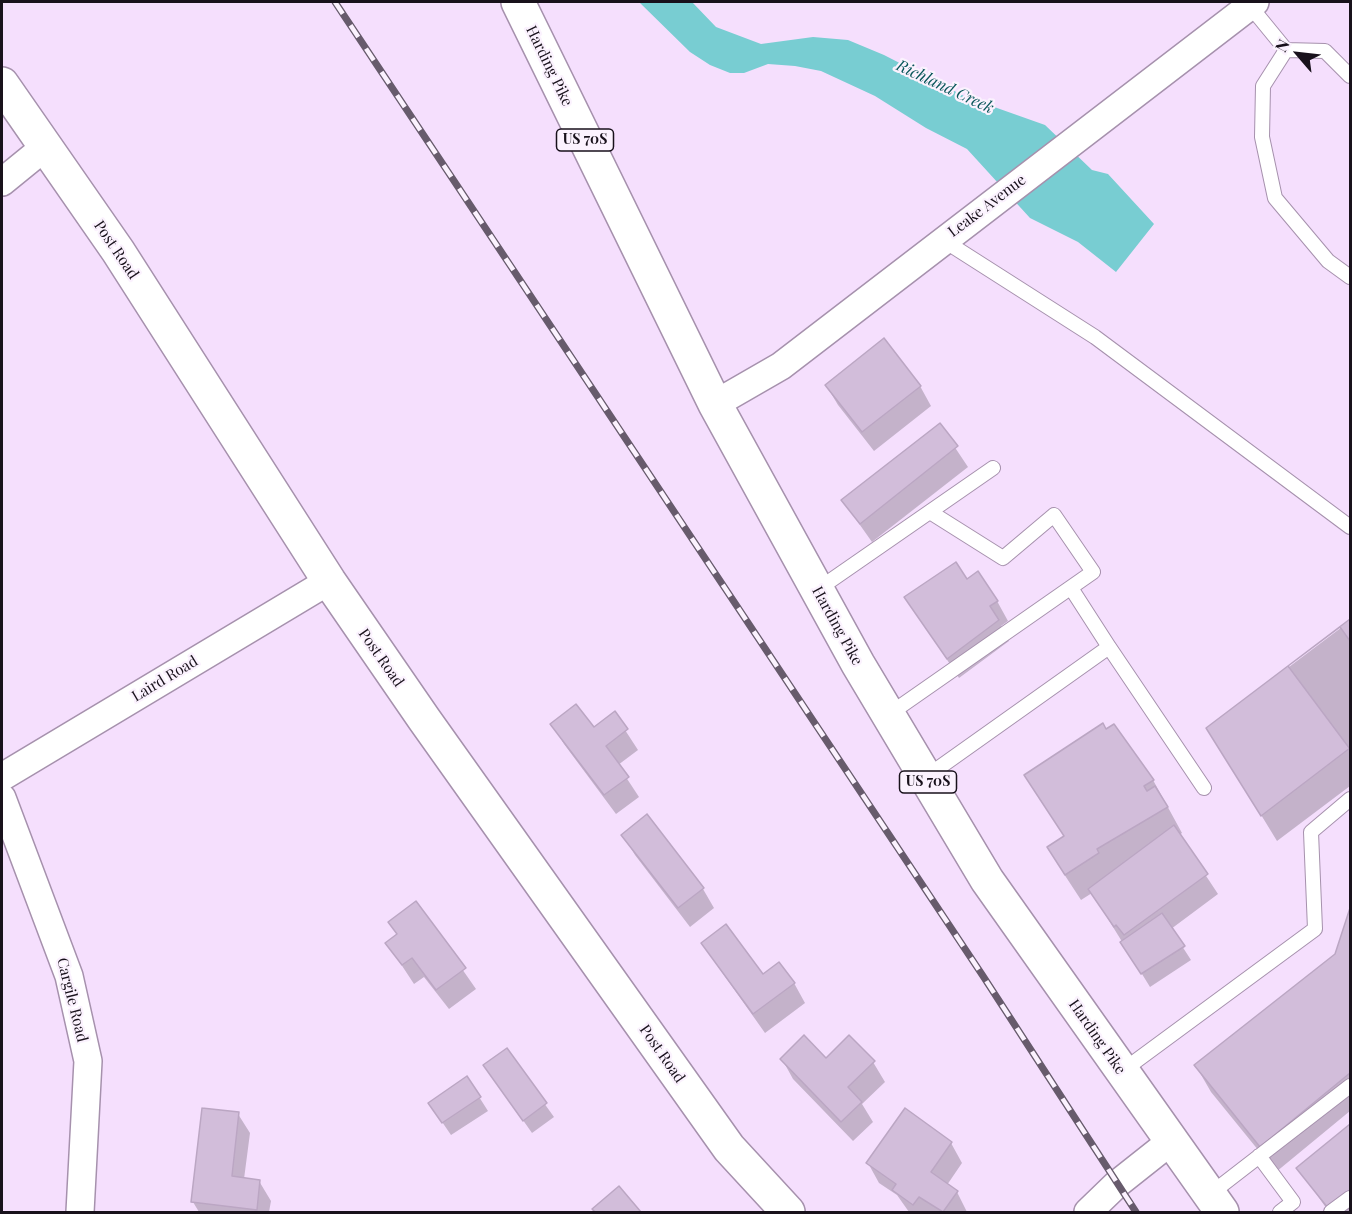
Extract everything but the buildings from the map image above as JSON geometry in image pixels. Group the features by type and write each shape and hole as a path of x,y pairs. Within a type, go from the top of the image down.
{"main road":[{"name":"Harding Pike","path":"518,2 715,404 888,715 987,880 1215,1204"},
{"name":"Post Road","path":"2,84 118,251 329,581 729,1148 788,1212"}],"street":[{"name":"Leake Avenue","path":"715,404 781,366 1253,4"},
{"path":"2,182 45,147"},
{"name":"Laird Road","path":"2,777 329,581"},
{"name":"Cargile Road","path":"2,798 69,976 88,1061 80,1212"},
{"path":"1088,1212 1117,1184 1170,1142"}],"lane":[{"path":"1253,4 1286,50"},
{"path":"1286,50 1325,51 1350,76"},
{"path":"1286,50 1263,86 1262,136 1275,198 1328,261 1350,277"},
{"path":"944,240 1095,337 1350,527"},
{"path":"817,590 993,468"},
{"path":"888,715 1093,572 1054,515 1003,558 930,512"},
{"path":"1071,588 1204,788"},
{"path":"926,777 1109,647"},
{"path":"1121,1072 1315,929 1311,832 1350,799"},
{"path":"1215,1204 1259,1156 1350,1086"},
{"path":"1259,1156 1297,1207 1280,1212"},
{"path":"1331,1212 1350,1197"}],"water":[{"name":"Richland Creek","path":"639,2 692,2 716,27 761,44 813,37 848,40 884,55 966,97 1045,125 1092,170 1108,174 1154,224 1116,272 1078,242 1030,218 967,149 926,128 875,96 821,71 795,66 768,64 744,73 730,73 710,65 690,52"}],"railway":[{"path":"335,2 983,976 1136,1212"}]}
